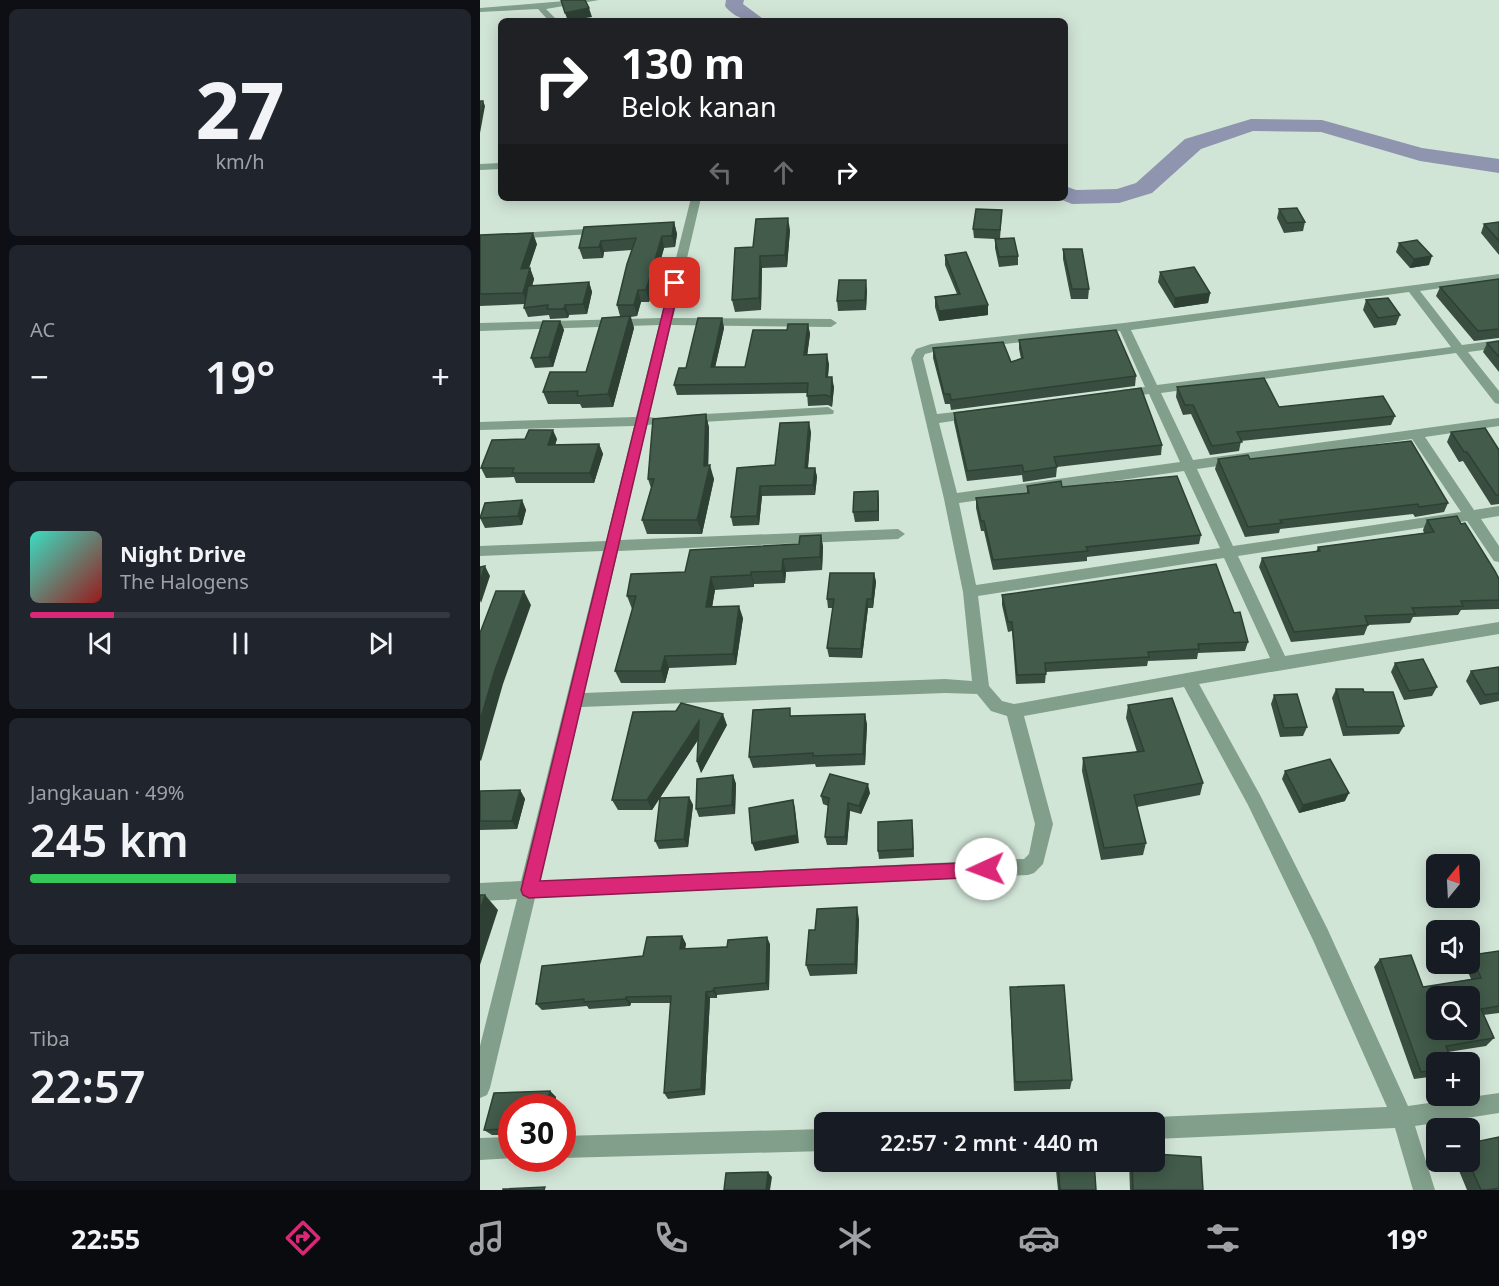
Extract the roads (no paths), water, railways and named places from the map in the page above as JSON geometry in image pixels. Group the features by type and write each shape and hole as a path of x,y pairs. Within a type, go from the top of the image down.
{"street":[{"path":"480,10 519,3 540,7 595,0"},
{"path":"540,7 551,18"},
{"path":"480,167 498,166"},
{"path":"480,1088 643,421 666,321 684,227 695,201"},
{"path":"480,238 620,231"},
{"path":"1499,277 1124,327 924,350 917,358 933,419 970,592 981,687 997,706 1014,711 1280,663 1499,628"},
{"path":"1412,289 1499,400"},
{"path":"480,327 666,321 831,323"},
{"path":"1124,327 1280,663"},
{"path":"1108,396 1499,344"},
{"path":"480,426 672,420 828,411"},
{"path":"933,419 992,411"},
{"path":"951,499 1499,422"},
{"path":"1416,435 1499,557"},
{"path":"970,592 1499,512"},
{"path":"480,551 898,534"},
{"path":"1188,680 1254,800 1320,934 1402,1118 1424,1190"},
{"path":"575,700 945,686 981,687"},
{"path":"480,892 1028,867 1037,858 1044,824 1014,711"},
{"path":"1165,1128 1402,1118 1499,1103"},
{"path":"576,1147 814,1140"},
{"path":"480,1149 498,1148"}],"waterway":[{"path":"735,0 734,6 752,18"},
{"path":"1068,195 1072,197 1119,196 1144,188 1193,144 1251,125 1322,126 1420,154 1499,166"}]}
